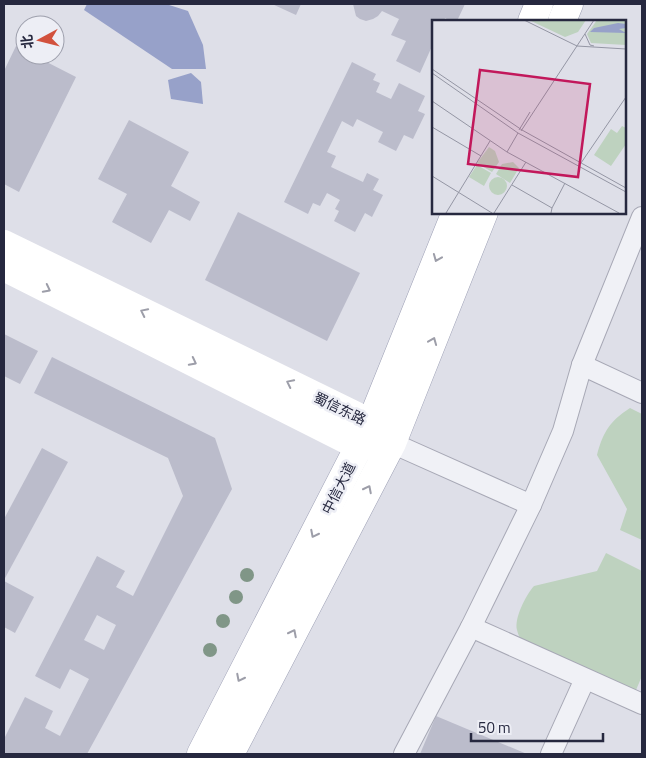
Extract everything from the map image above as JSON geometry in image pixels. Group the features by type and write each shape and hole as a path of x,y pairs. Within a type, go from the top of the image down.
{"main road":[{"path":"532,20 540,4"},
{"path":"562,20 569,4"},
{"name":"中信大道","path":"200,754 365,434 455,214"},
{"name":"中信大道","path":"230,754 392,443 483,214"},
{"name":"蜀信东路","path":"4,244 365,434"},
{"name":"蜀信东路","path":"4,267 365,434 392,443"}],"street":[{"path":"404,754 471,627 531,505 563,431 582,365 642,217"},
{"path":"582,365 642,393"},
{"path":"392,443 531,505"},
{"path":"471,627 642,704"},
{"path":"551,754 585,679"}],"green space":[{"path":"630,408 642,414 642,540 620,530 627,509 597,455 608,428"},
{"path":"606,553 642,571 642,676 633,697 523,645 517,630 517,619 521,607 534,586 597,571"}],"water":[{"path":"87,4 166,4 188,11 203,45 206,69 172,69 84,10"},
{"path":"191,73 201,82 203,104 171,99 168,80"}],"building":[{"path":"272,4 301,4 296,15"},
{"path":"353,4 465,4 457,20 445,18 444,20 432,20 432,46 420,73 396,61 406,41 391,35 399,19 382,11 378,16 366,21 356,16"},
{"path":"15,48 15,65 53,65 76,77 19,192 4,184 4,71"},
{"path":"352,62 376,74 373,80 380,83 376,92 391,99 399,83 425,96 418,111 425,114 413,139 404,135 396,151 378,142 383,132 357,119 353,127 342,121 327,152 336,156 331,167 363,182 367,173 379,179 373,190 383,195 372,217 365,213 355,232 334,221 339,211 335,209 340,200 327,193 320,206 313,203 308,214 284,202"},
{"path":"129,120 189,152 171,186 200,202 190,221 169,210 151,243 112,222 127,194 98,179"},
{"path":"238,212 360,273 327,341 205,280"},
{"path":"4,334 38,351 20,384 4,376"},
{"path":"52,357 215,438 232,489 87,754 4,754 4,739 25,697 53,711 45,728 60,736 89,679 70,669 60,689 35,676 97,556 125,571 116,587 133,596 183,496 168,458 34,393","holes":["97,615 116,625 104,650 84,640"]},
{"path":"42,448 68,462 4,580 4,519"},
{"path":"4,581 34,597 15,633 4,627"},
{"path":"436,716 527,754 420,754"}]}
